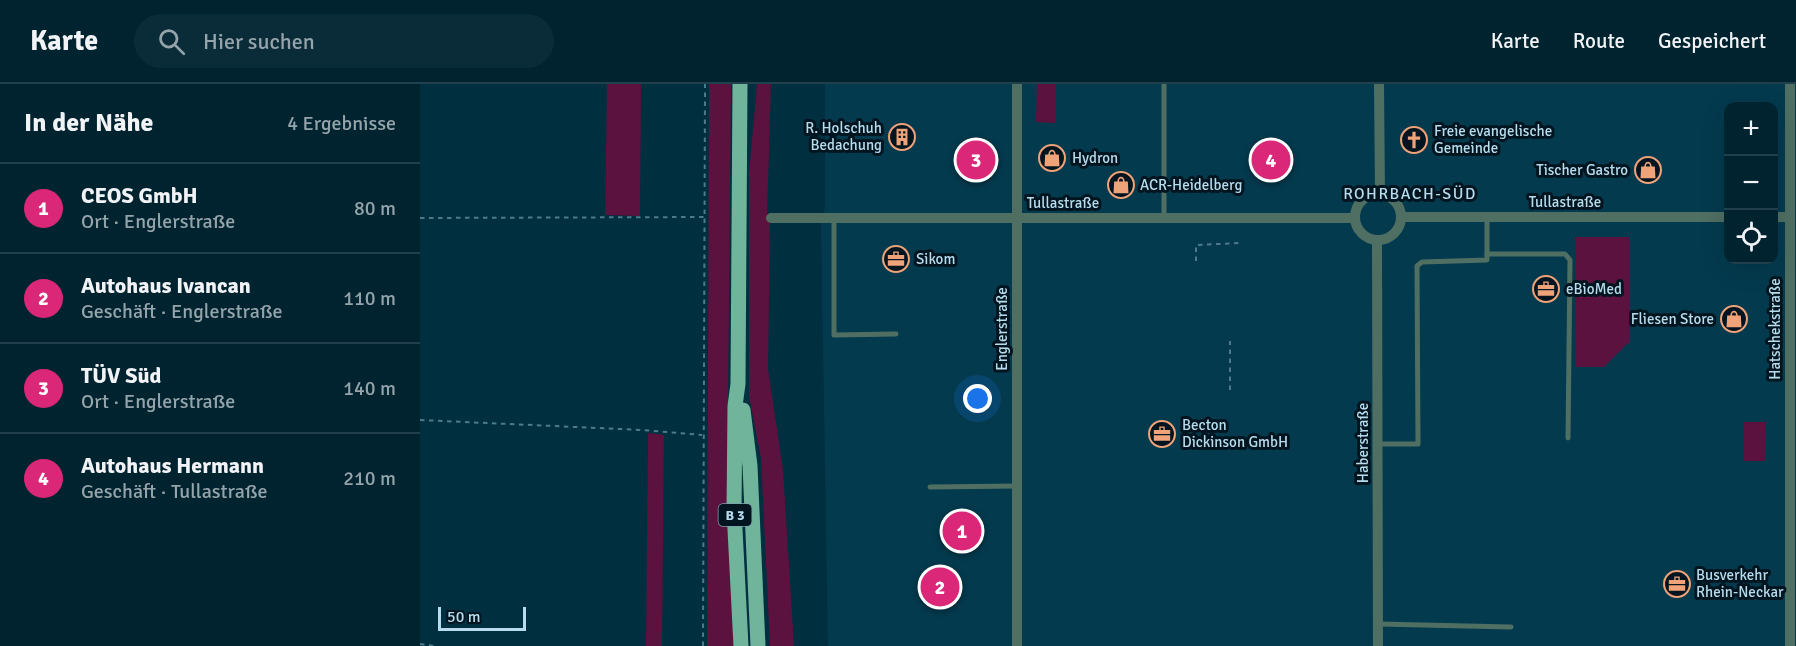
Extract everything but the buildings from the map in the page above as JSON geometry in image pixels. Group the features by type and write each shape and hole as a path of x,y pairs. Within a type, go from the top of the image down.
{"main road":[{"name":"B 3","path":"740,84 735,510 741,646"},
{"name":"B 3","path":"738,384 750,466 758,646"}],"street":[{"name":"Englerstraße","path":"1017,84 1017,646"},
{"path":"1379,84 1380,194"},
{"name":"Hatschekstraße","path":"1790,84 1793,217 1793,575 1790,646"},
{"path":"1380,194 1396,202 1401,217 1395,232 1388,238 1377,240 1361,232 1355,218 1362,201 1370,195 1380,194"},
{"name":"Tullastraße","path":"1401,217 1724,217"},
{"name":"Tullastraße","path":"771,218 1355,218"},
{"name":"Haberstraße","path":"1377,240 1378,646"}],"lane":[{"path":"1164,84 1164,218"},
{"path":"1378,444 1418,444 1417,266 1422,262 1487,260 1487,217"},
{"path":"834,218 834,335 896,334"},
{"path":"1487,254 1565,254 1569,260 1568,438"},
{"path":"930,487 1017,486"},
{"path":"1378,624 1511,627"}],"path":[{"path":"703,646 705,84"},
{"path":"420,218 706,217"},
{"path":"1196,261 1196,245 1240,243"},
{"path":"1230,341 1230,390"},
{"path":"420,420 642,430 702,435"},
{"path":"420,644 434,646"}],"shaded area":[{"path":"607,84 641,84 640,216 605,215"},
{"path":"709,84 731,84 727,511 734,646 707,646"},
{"path":"757,84 771,84 767,215 770,222 768,369 783,470 794,646 770,646 761,458 749,396 749,174"},
{"name":"ROHRBACH-SÜD","path":"825,84 1796,84 1796,646 828,646 821,225 825,207"},
{"path":"1037,84 1056,84 1056,123 1036,122"},
{"path":"1575,237 1629,237 1629,342 1604,367 1576,367"},
{"path":"1744,422 1766,422 1765,461 1744,461"},
{"path":"648,433 664,435 662,646 646,646"}],"place":[{"name":"R. Holschuh Bedachung","path":"902,137"},
{"name":"Freie evangelische Gemeinde","path":"1414,140"},
{"name":"Hydron","path":"1052,158"},
{"name":"TÜV Süd","path":"976,160"},
{"name":"Autohaus Hermann","path":"1271,160"},
{"name":"Tischer Gastro","path":"1648,170"},
{"name":"ACR-Heidelberg","path":"1121,185"},
{"name":"Sikom","path":"896,259"},
{"name":"eBioMed","path":"1546,289"},
{"name":"Fliesen Store","path":"1734,319"},
{"name":"Becton Dickinson GmbH","path":"1162,434"},
{"name":"CEOS GmbH","path":"962,531"},
{"name":"Busverkehr Rhein-Neckar","path":"1677,584"},
{"name":"Autohaus Ivancan","path":"940,587"}],"district":[{"name":"ROHRBACH-SÜD","path":"1410,193"}]}
